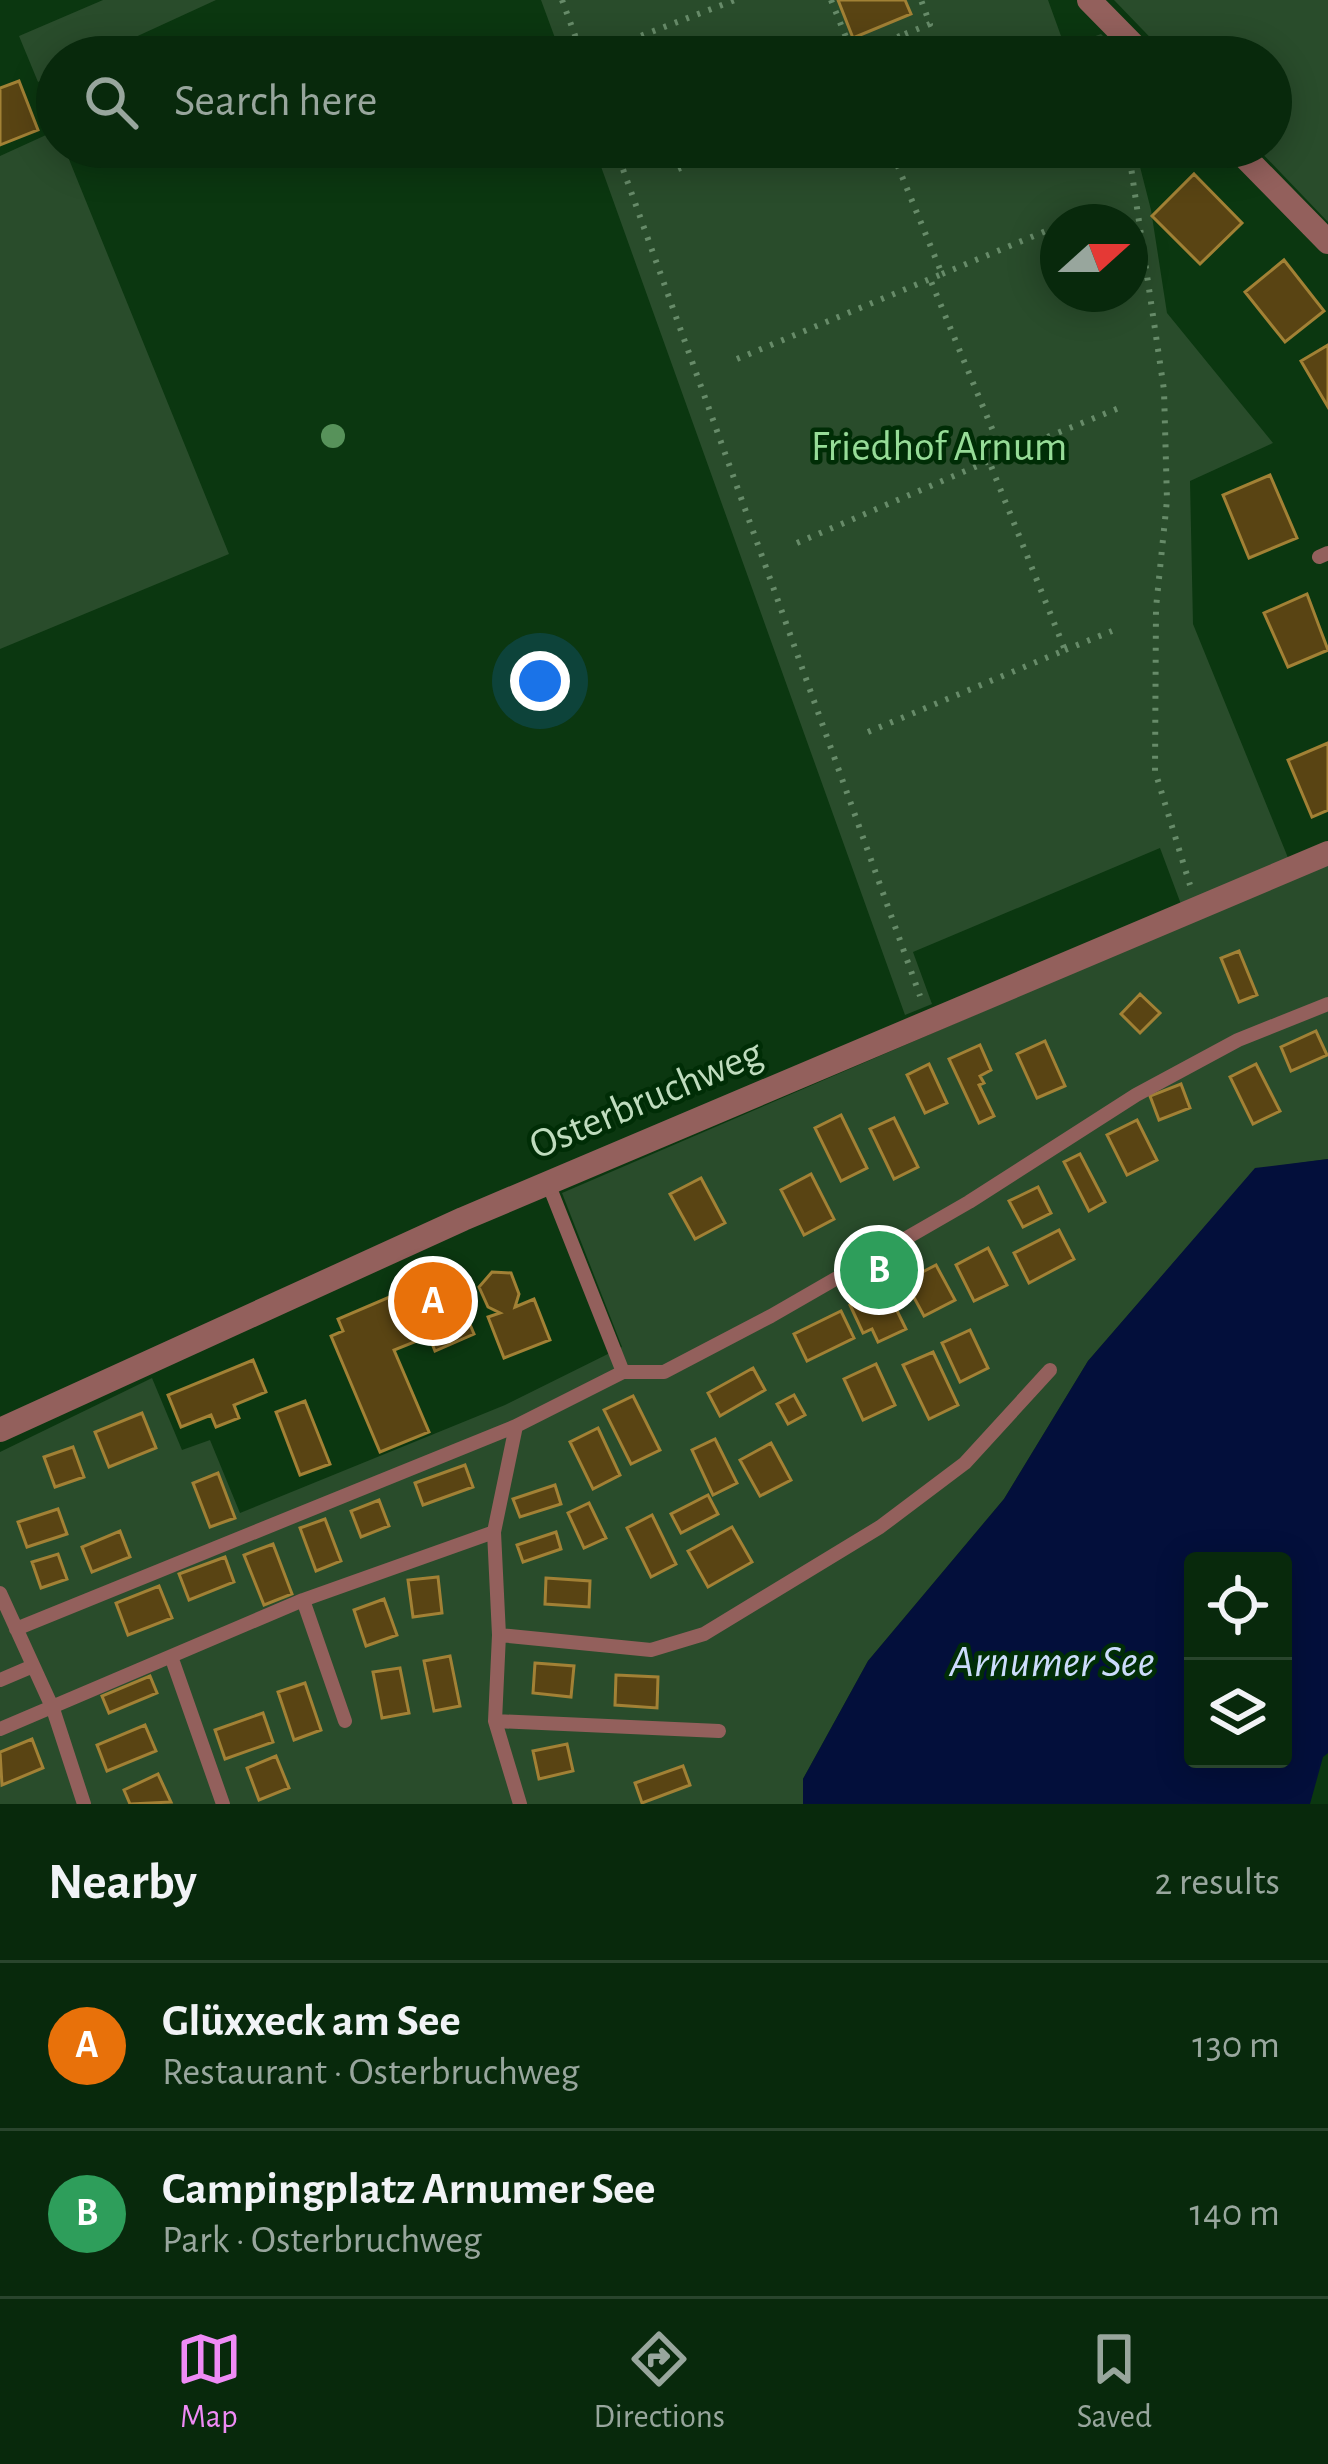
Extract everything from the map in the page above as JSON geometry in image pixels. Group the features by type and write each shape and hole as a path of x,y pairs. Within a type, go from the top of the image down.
{"street":[{"path":"1089,0 1124,36"},
{"path":"1256,168 1328,242"},
{"name":"Osterbruchweg","path":"0,1430 548,1183 1328,853"}],"lane":[{"path":"16,1629 516,1426 622,1372 664,1372 969,1202 1136,1095 1238,1040 1328,1004"},
{"path":"548,1183 622,1372"},
{"path":"499,1634 651,1651 704,1634 880,1527 965,1463 1050,1370"},
{"path":"516,1426 494,1532 499,1634 495,1721 520,1804"},
{"path":"0,1729 303,1600 494,1532"},
{"path":"0,1593 53,1709 84,1804"},
{"path":"303,1600 345,1721"},
{"path":"172,1659 224,1804"},
{"path":"0,1680 33,1666"},
{"path":"495,1721 719,1731"}],"path":[{"path":"562,0 575,36"},
{"path":"640,36 735,0"},
{"path":"831,0 846,36"},
{"path":"900,36 930,24 921,0"},
{"path":"623,168 929,1022"},
{"path":"899,168 942,274"},
{"path":"1131,168 1164,390 1167,500 1156,608 1155,771 1198,908"},
{"path":"737,359 1040,233"},
{"path":"930,279 1003,455"},
{"path":"797,543 1119,408"},
{"path":"988,461 1065,650"},
{"path":"868,732 1112,631"}],"green space":[{"path":"103,0 216,0 138,36 36,36 36,77 19,36"},
{"path":"541,0 1048,0 1061,36 554,36"},
{"path":"1114,0 1328,0 1328,222 1276,168 1292,168 1292,36 1149,36"},
{"path":"36,140 36,168 73,168 229,554 0,649 0,156"},
{"name":"Friedhof Arnum","path":"602,168 1140,168 1151,210 1167,313 1273,443 1190,481 1193,624 1295,875 1328,862 1328,1159 1255,1169 1088,1361 1004,1499 868,1661 803,1779 803,1804 0,1804 0,1452 152,1378 182,1450 210,1440 240,1513 505,1405 622,1347 562,1193 1188,923 1160,848 913,952 932,1004 905,1015"}],"water":[{"name":"Arnumer See","path":"1328,1159 1328,1753 1310,1804 803,1804 803,1779 868,1661 1004,1499 1088,1361 1255,1168"}],"building":[{"path":"838,0 905,0 911,14 852,36"},
{"path":"19,81 36,131 0,145 0,88"},
{"path":"1194,174 1242,223 1200,264 1152,216"},
{"path":"1284,260 1324,311 1285,342 1245,292"},
{"path":"1328,345 1328,407 1301,361"},
{"path":"1270,475 1297,538 1249,558 1223,495"},
{"path":"1307,594 1328,650 1288,667 1264,613"},
{"path":"1328,743 1328,810 1312,817 1288,760"},
{"path":"1239,951 1257,995 1239,1002 1221,958"},
{"path":"1140,994 1160,1013 1140,1033 1121,1014"},
{"path":"1316,1031 1327,1055 1291,1071 1281,1047"},
{"path":"1045,1041 1065,1086 1037,1098 1017,1054"},
{"path":"980,1045 991,1070 980,1076 984,1083 979,1085 994,1116 979,1123 949,1059"},
{"path":"929,1064 947,1103 925,1113 907,1075"},
{"path":"1256,1064 1280,1111 1253,1124 1230,1077"},
{"path":"1181,1084 1190,1108 1159,1120 1150,1096"},
{"path":"841,1115 867,1168 841,1181 815,1128"},
{"path":"894,1118 918,1167 894,1179 870,1129"},
{"path":"1137,1120 1157,1160 1127,1175 1107,1135"},
{"path":"1080,1154 1105,1202 1089,1211 1064,1162"},
{"path":"811,1174 834,1219 804,1235 781,1190"},
{"path":"701,1178 725,1223 695,1239 670,1194"},
{"path":"1038,1187 1051,1213 1023,1227 1009,1201"},
{"path":"1059,1230 1074,1259 1029,1283 1014,1253"},
{"path":"988,1248 1007,1285 974,1301 956,1265"},
{"path":"936,1265 955,1300 924,1316 905,1281"},
{"path":"448,1272 474,1334 435,1351 429,1336 394,1350 429,1432 380,1452 331,1336 343,1331 338,1319"},
{"path":"492,1272 511,1273 519,1294 515,1307 534,1299 550,1340 504,1358 488,1317 500,1313 488,1307 479,1287"},
{"path":"879,1274 906,1329 878,1342 872,1329 863,1333 850,1305 857,1301 851,1287"},
{"path":"841,1311 854,1338 807,1361 794,1334"},
{"path":"970,1330 988,1368 960,1382 942,1343"},
{"path":"933,1352 958,1405 929,1419 903,1365"},
{"path":"253,1360 266,1392 234,1405 239,1418 216,1427 211,1415 181,1427 168,1395"},
{"path":"876,1364 895,1405 863,1420 844,1379"},
{"path":"753,1368 765,1390 720,1416 708,1393"},
{"path":"794,1395 805,1415 788,1424 777,1404"},
{"path":"633,1396 660,1450 631,1464 604,1410"},
{"path":"305,1401 330,1464 300,1475 276,1412"},
{"path":"142,1413 156,1448 109,1467 95,1432"},
{"path":"598,1428 620,1475 593,1489 570,1442"},
{"path":"715,1439 737,1483 713,1495 692,1450"},
{"path":"771,1443 791,1480 760,1496 740,1460"},
{"path":"73,1447 84,1477 55,1487 44,1457"},
{"path":"465,1465 473,1487 423,1505 415,1483"},
{"path":"218,1473 235,1518 210,1527 193,1483"},
{"path":"555,1485 561,1504 520,1517 513,1499"},
{"path":"708,1495 718,1514 681,1533 671,1514"},
{"path":"379,1500 389,1526 361,1537 351,1511"},
{"path":"589,1503 606,1538 584,1548 568,1513"},
{"path":"58,1509 67,1534 27,1547 18,1522"},
{"path":"652,1515 676,1564 651,1577 627,1528"},
{"path":"325,1519 341,1561 316,1571 300,1528"},
{"path":"732,1527 752,1562 708,1587 688,1551"},
{"path":"120,1531 130,1557 92,1572 82,1547"},
{"path":"556,1532 561,1549 523,1562 517,1545"},
{"path":"273,1544 292,1594 264,1605 244,1555"},
{"path":"58,1554 67,1579 41,1588 32,1562"},
{"path":"225,1557 234,1582 189,1600 179,1574"},
{"path":"438,1577 442,1613 413,1617 408,1580"},
{"path":"546,1578 590,1581 589,1607 545,1604"},
{"path":"159,1586 172,1618 128,1635 116,1603"},
{"path":"384,1599 397,1635 366,1646 354,1610"},
{"path":"450,1656 460,1706 434,1711 424,1661"},
{"path":"535,1663 574,1666 571,1697 533,1693"},
{"path":"400,1668 409,1713 382,1718 373,1672"},
{"path":"616,1675 658,1677 657,1708 615,1705"},
{"path":"150,1676 157,1693 109,1713 102,1696"},
{"path":"305,1683 321,1730 294,1740 278,1692"},
{"path":"263,1713 273,1742 225,1759 215,1730"},
{"path":"145,1725 156,1751 107,1771 97,1745"},
{"path":"32,1739 43,1768 2,1785 0,1752"},
{"path":"567,1744 573,1771 539,1779 533,1751"},
{"path":"276,1756 289,1788 259,1800 247,1768"},
{"path":"683,1766 690,1785 642,1803 635,1783"},
{"path":"158,1774 171,1802 130,1804 124,1790"}],"place":[{"name":"Campingplatz Arnumer See","path":"879,1270"},
{"name":"Glüxxeck am See","path":"433,1301"}]}
